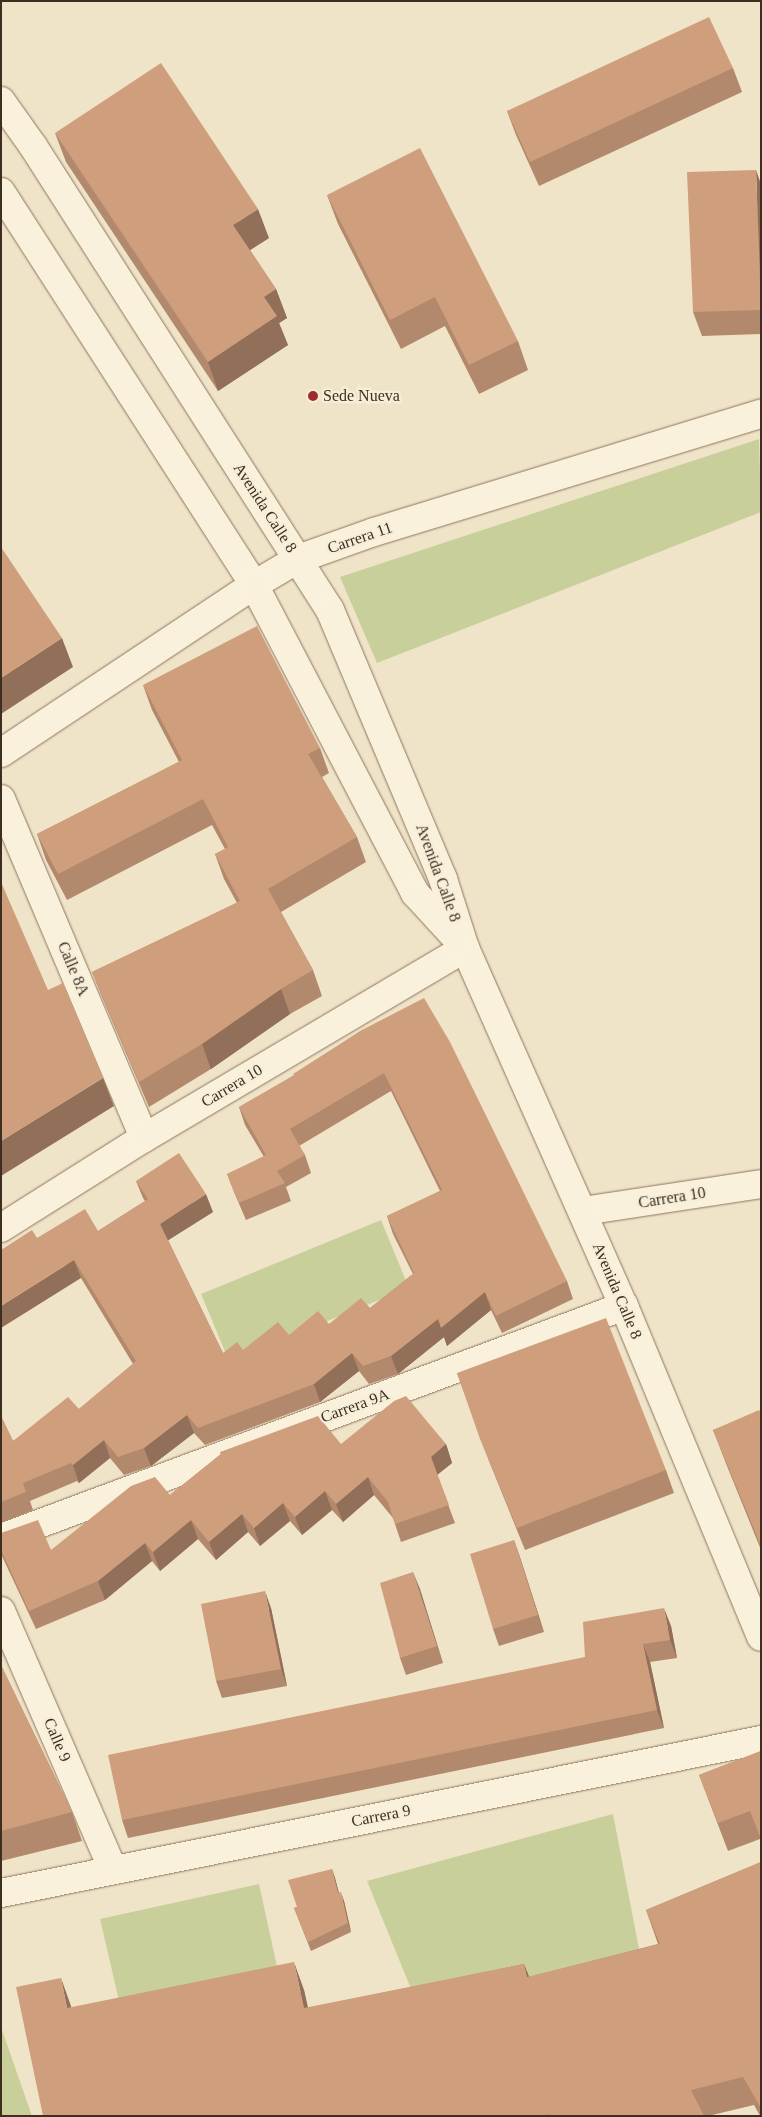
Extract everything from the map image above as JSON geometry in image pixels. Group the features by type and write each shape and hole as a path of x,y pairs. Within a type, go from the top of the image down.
{"street":[{"name":"Avenida Calle 8","path":"1,101 38,154 330,610 443,879 465,948 624,1306 761,1637"},
{"name":"Avenida Calle 8","path":"1,192 254,586 415,893 465,948"},
{"name":"Carrera 11","path":"1,753 254,586 298,560 374,532 761,414"},
{"name":"Calle 8A","path":"1,799 144,1138"},
{"name":"Carrera 10","path":"1,1228 144,1138 465,948"},
{"name":"Carrera 10","path":"583,1211 761,1184"},
{"name":"Carrera 9A","path":"1,1538 624,1306"},
{"name":"Calle 9","path":"1,1611 113,1870"},
{"name":"Carrera 9","path":"1,1893 761,1740"}],"green space":[{"path":"759,439 761,512 377,663 340,577"},
{"path":"381,1220 409,1288 229,1361 201,1294"},
{"path":"613,1814 640,1954 418,2006 367,1881"},
{"path":"259,1884 278,1971 120,2005 100,1919"},
{"path":"1,2027 32,2116 1,2116"}],"building":[{"path":"709,17 733,68 530,162 507,111"},
{"path":"161,63 258,209 233,225 276,289 264,297 277,316 208,362 55,133"},
{"path":"420,148 518,341 469,365 435,297 390,320 327,195"},
{"path":"756,170 761,310 693,312 687,172"},
{"path":"1,547 62,638 1,678"},
{"path":"257,626 320,748 308,754 357,837 268,889 313,970 281,989 202,1044 139,1082 92,972 240,901 215,854 228,847 203,799 58,874 37,834 182,760 143,685"},
{"path":"1,882 48,990 63,983 103,1078 1,1141"},
{"path":"424,998 450,1042 567,1281 496,1316 485,1292 441,1328 438,1319 391,1356 363,1366 352,1353 314,1384 198,1428 187,1415 144,1448 118,1457 104,1440 73,1465 71,1463 23,1483 26,1492 1,1502 1,1416 13,1441 68,1397 79,1409 136,1361 74,1260 1,1306 1,1250 32,1230 37,1238 85,1209 98,1231 148,1199 136,1181 179,1153 206,1194 160,1224 223,1353 237,1342 243,1350 278,1322 289,1335 318,1311 329,1324 361,1298 370,1308 414,1273 387,1216 442,1190 384,1073 290,1129 305,1155 277,1171 285,1183 239,1203 227,1174 266,1155 239,1107 294,1075 362,1030"},
{"path":"606,1318 666,1470 517,1528 480,1439 457,1373"},
{"path":"406,1396 446,1444 431,1457 449,1505 395,1524 388,1502 368,1477 336,1504 325,1491 295,1517 283,1503 254,1528 242,1514 209,1542 191,1520 153,1552 145,1543 98,1581 29,1611 1,1550 1,1533 38,1520 51,1550 131,1486 155,1477 170,1495 221,1454 220,1452 318,1416 341,1444 394,1401"},
{"path":"759,1410 761,1413 761,1546 713,1430"},
{"path":"514,1540 538,1615 493,1629 470,1554"},
{"path":"413,1572 437,1646 400,1658 380,1583"},
{"path":"265,1591 281,1669 216,1681 201,1604"},
{"path":"664,1608 670,1640 643,1644 657,1710 122,1820 108,1755 585,1657 583,1622"},
{"path":"1,1665 72,1812 1,1831"},
{"path":"761,1751 761,1839 750,1811 718,1823 699,1775"},
{"path":"761,1862 761,2108 743,2077 691,2090 704,2116 549,2116 548,2114 542,2116 43,2116 16,1987 61,1978 67,2008 294,1962 304,2008 524,1964 527,1977 660,1944 646,1910"},
{"path":"332,1869 338,1893 341,1892 348,1923 308,1942 294,1908 297,1907 288,1880"}],"place":[{"name":"Sede Nueva","path":"313,396"}]}
